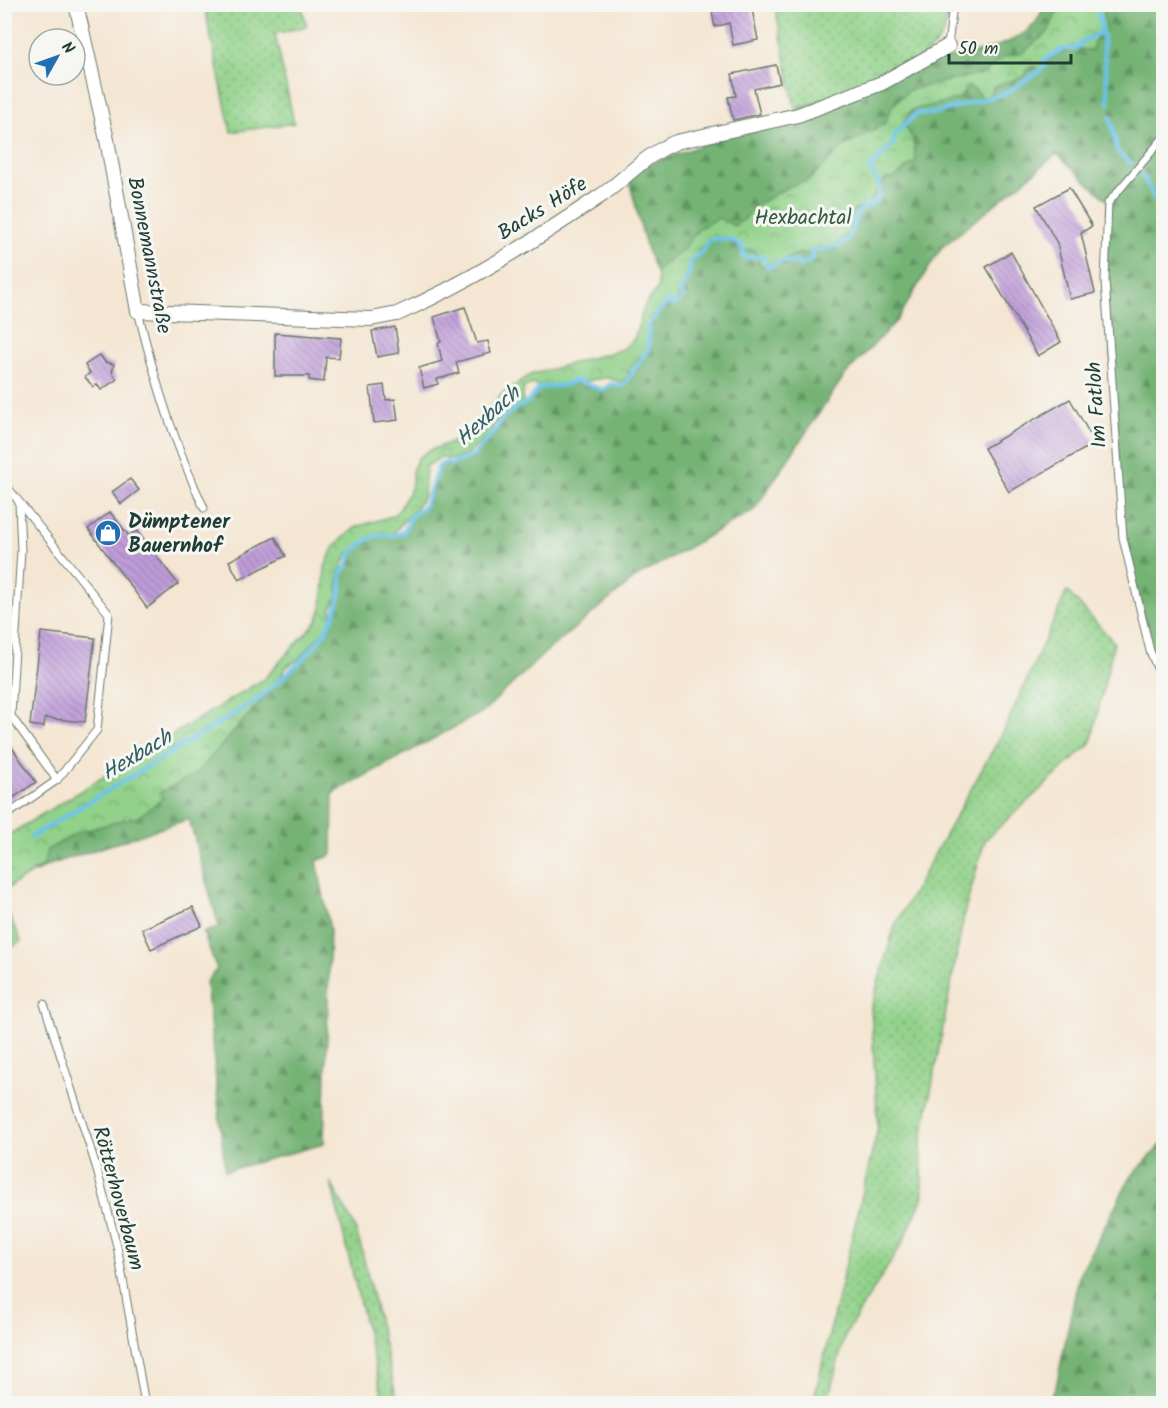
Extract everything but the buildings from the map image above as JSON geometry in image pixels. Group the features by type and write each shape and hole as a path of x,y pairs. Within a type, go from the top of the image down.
{"street":[{"name":"Bonnemannstraße","path":"76,4 106,140 138,311"},
{"name":"Backs Höfe","path":"138,311 371,318 397,314 539,237 608,191 640,161 657,150 676,142 798,115 882,83 948,46"}],"lane":[{"path":"948,46 953,4"},
{"name":"Im Fatloh","path":"1164,137 1108,203 1105,281 1123,538 1150,651 1164,685"},
{"name":"Bonnemannstraße","path":"138,311 148,354 188,474 204,508"},
{"path":"4,483 110,614 97,730 57,780 4,817"},
{"path":"19,503 21,550 11,716 57,780"},
{"name":"Rötterhoverbaum","path":"44,1004 96,1166 117,1246 145,1404"}],"green space":[{"path":"204,5 301,5 307,26 275,34 294,123 231,132"},
{"path":"775,5 949,5 947,20 937,43 910,65 871,83 795,109"},
{"path":"1045,5 1163,5 1163,684 1151,651 1124,540 1106,281 1108,201 1057,154 941,248 897,320 844,376 754,510 638,576 547,651 483,712 333,793 332,855 317,861 330,930 324,1144 225,1171 206,982 217,969 203,932 219,927 189,819 49,865 34,873 22,839 270,691 330,628 337,610 342,574 356,546 367,544 373,537 406,532 412,514 430,501 437,468 474,456 497,429 502,416 532,399 540,387 566,385 578,380 581,386 604,390 612,384 624,384 649,348 648,325 667,302 646,247 629,180 642,167 935,60 975,53 1004,44 1028,30 1037,20"},
{"name":"Hexbachtal","path":"1060,5 1082,5 1089,11 1089,5 1105,5 1103,12 1106,30 1094,41 1092,51 1072,47 1048,61 1044,70 1033,66 1028,69 1024,77 993,87 992,94 981,99 977,91 968,86 959,99 911,110 903,122 913,139 916,161 894,178 885,179 865,208 854,210 848,218 850,231 833,248 819,246 809,254 800,253 766,267 758,264 761,256 750,249 742,251 724,237 706,243 694,259 678,298 661,310 654,320 650,331 649,348 630,368 628,376 622,382 600,378 560,387 541,387 533,384 524,387 522,403 515,411 505,411 470,452 452,459 441,457 426,467 424,495 417,507 392,534 372,536 348,553 339,573 337,599 332,606 330,624 299,659 287,666 277,683 197,773 159,793 163,798 137,818 77,833 47,850 43,866 5,890 5,837 264,679 317,621 322,607 325,567 334,546 356,527 392,516 399,510 412,486 412,471 418,458 430,450 462,439 503,393 530,375 623,349 634,339 645,305 658,288 657,271 683,250 699,228 719,218 734,226 745,219 753,207 788,187 810,179 843,147 885,123 892,106 909,90 984,73 1003,57 1022,53 1048,32"},
{"path":"1067,591 1114,642 1091,743 985,840 965,910 921,1144 923,1197 903,1242 845,1335 827,1403 813,1403 878,1127 871,1007 895,925 1004,730"},
{"path":"5,906 21,941 4,952"},
{"path":"1163,1143 1163,1403 1047,1403 1056,1387 1079,1275 1130,1178"},
{"path":"331,1183 353,1223 361,1247 398,1403 384,1403"}],"waterway":[{"name":"Hexbach","path":"31,837 257,700 287,674 315,645 335,612 340,594 341,573 348,565 351,553 375,537 392,536 404,532 411,516 424,507 439,466 473,456 497,428 503,416 529,401 539,388 565,385 575,380 603,390 611,384 623,386 649,348 648,325 667,302 676,304 683,296 680,291 690,271 690,261 703,251 710,239 730,239 743,247 743,258 762,256 768,267 784,261 798,262 799,266 814,258 809,251 839,246 849,237 857,213 878,199 880,186 870,169 893,144 895,134 917,113 931,114 1006,93 1045,67 1044,60 1063,49 1076,48 1086,39 1102,32 1097,4"},
{"path":"1102,32 1109,103"},
{"path":"1110,116 1118,153 1131,163"},
{"path":"1142,174 1164,216"},
{"path":"1164,279 1164,291"}],"place":[{"name":"Dümptener Bauernhof","path":"108,533"}]}
